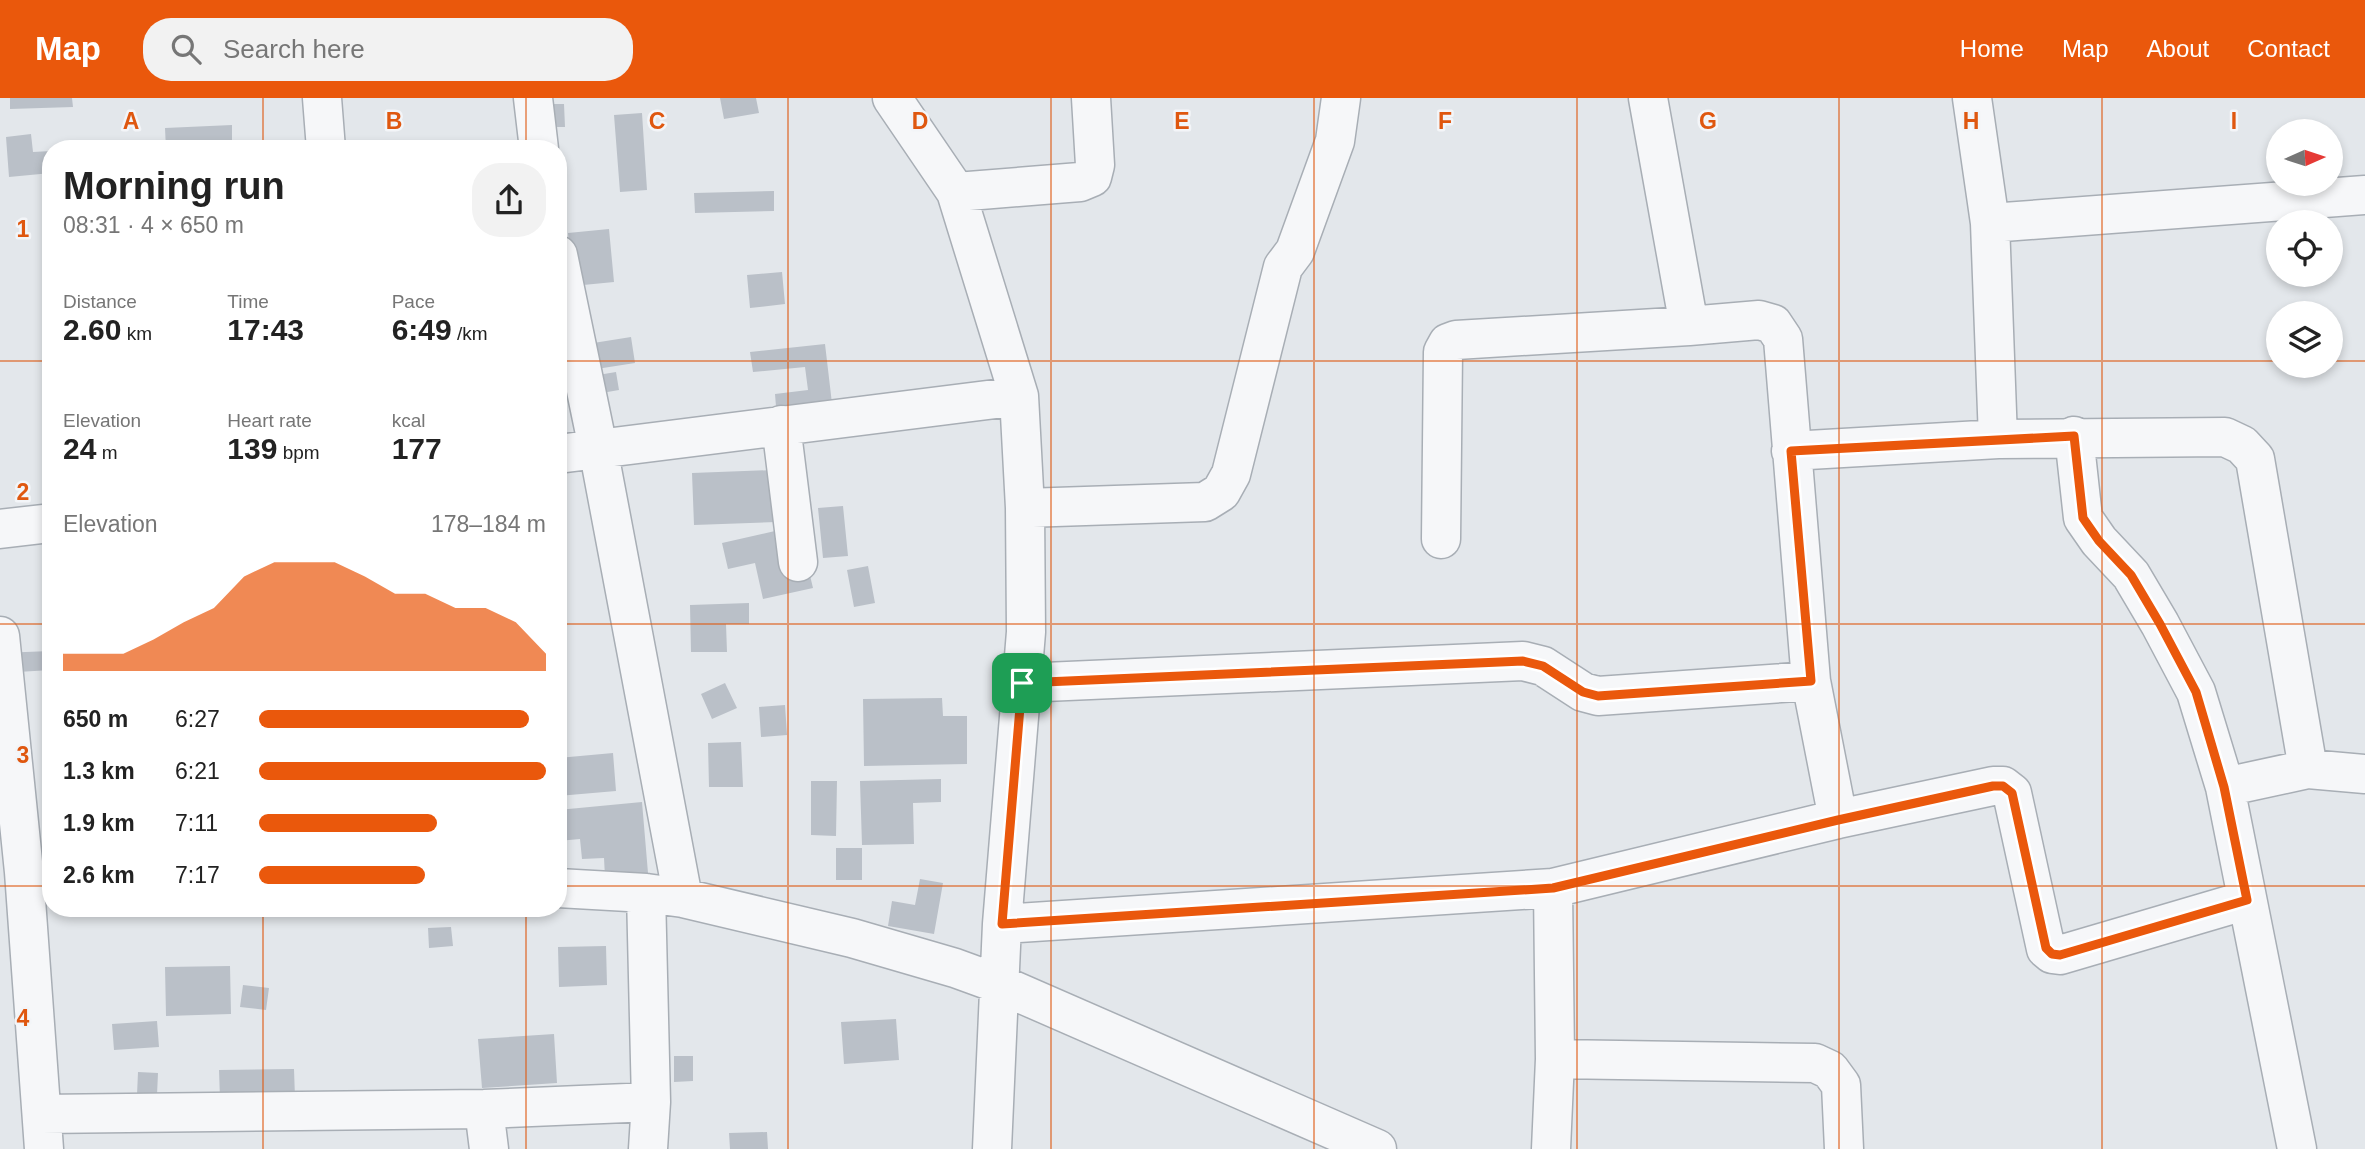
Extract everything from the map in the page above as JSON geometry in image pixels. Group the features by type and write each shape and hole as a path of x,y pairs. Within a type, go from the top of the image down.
{"street":[{"path":"322,98 325,140"},
{"path":"533,98 538,140"},
{"path":"892,98 956,192 1020,397 1025,508 1026,632 1002,924 992,1149"},
{"path":"956,192 1080,182 1092,177 1095,165 1091,98"},
{"path":"1025,508 1205,502 1220,492 1231,474 1283,267 1295,251 1335,141 1341,98"},
{"path":"1648,98 1689,326"},
{"path":"1972,98 1990,223 1998,439"},
{"path":"1990,223 2365,195"},
{"path":"567,298 683,898"},
{"path":"1441,539 1443,352 1448,343 1456,340 1759,320 1773,324 1783,340 1811,681 1838,820"},
{"path":"567,453 1020,397"},
{"path":"781,425 798,562"},
{"path":"1791,451 2074,436 2225,437 2242,445 2255,459 2308,769"},
{"path":"2074,436 2083,518 2099,541 2131,575 2196,692 2224,787 2297,1149"},
{"path":"0,528 42,524"},
{"path":"0,636 25,872 43,1131 651,1102"},
{"path":"1022,683 1523,661 1543,666 1583,692 1598,696 1811,681"},
{"path":"2224,787 2308,769 2365,774"},
{"path":"1002,924 1553,888 1993,786 2003,786 2012,793 2046,948 2052,954 2060,955 2119,939 2247,900"},
{"path":"1551,1149 1555,1059 1553,888"},
{"path":"567,889 683,898 852,938 955,968 999,984 1377,1149"},
{"path":"646,893 651,1102 648,1149"},
{"path":"1555,1059 1815,1063 1830,1070 1841,1085 1844,1149"},
{"path":"484,1109 489,1149"}],"building":[{"path":"10,98 72,98 73,107 10,109"},
{"path":"720,98 756,98 759,113 724,119"},
{"path":"530,104 564,104 565,127 530,127"},
{"path":"642,113 647,190 620,192 614,115"},
{"path":"232,125 232,140 166,140 165,128"},
{"path":"31,134 33,152 42,152 42,174 9,177 6,137"},
{"path":"774,191 774,211 695,213 694,193"},
{"path":"609,229 614,282 573,286 568,233"},
{"path":"782,272 785,304 750,308 747,275"},
{"path":"631,337 635,363 590,370 587,344"},
{"path":"825,344 833,412 777,419 775,394 808,390 805,367 753,372 750,352"},
{"path":"616,372 619,390 596,394 592,376"},
{"path":"774,470 776,522 694,525 692,473"},
{"path":"843,506 848,556 823,558 818,508"},
{"path":"775,531 808,567 813,588 763,599 755,563 728,569 722,543"},
{"path":"868,566 875,603 854,607 847,570"},
{"path":"749,603 749,624 726,624 727,652 691,652 690,605"},
{"path":"42,651 42,671 1,673 0,653"},
{"path":"725,683 737,708 712,719 701,694"},
{"path":"942,698 943,716 967,716 967,764 864,766 863,699"},
{"path":"785,705 787,735 761,737 759,707"},
{"path":"741,742 743,787 709,787 708,743"},
{"path":"613,753 616,791 567,795 567,757"},
{"path":"941,779 941,802 913,803 914,844 862,845 860,781"},
{"path":"811,781 837,781 836,836 811,835"},
{"path":"642,802 648,873 605,877 604,858 582,859 580,839 567,840 567,809"},
{"path":"836,848 862,848 862,880 836,880"},
{"path":"920,879 943,883 934,934 888,926 892,901 915,905"},
{"path":"451,927 453,946 429,948 428,928"},
{"path":"606,946 607,985 559,987 558,947"},
{"path":"230,966 231,1014 166,1016 165,967"},
{"path":"243,985 269,988 266,1010 240,1007"},
{"path":"896,1019 899,1060 844,1064 841,1022"},
{"path":"157,1021 159,1047 114,1050 112,1024"},
{"path":"554,1034 557,1083 482,1088 478,1039"},
{"path":"674,1056 693,1056 693,1081 674,1082"},
{"path":"294,1069 295,1098 220,1099 219,1070"},
{"path":"138,1072 158,1073 157,1095 137,1095"},
{"path":"767,1132 768,1149 730,1149 729,1133"}],"route":[{"path":"2074,436 2083,518 2099,541 2131,575 2196,692 2224,787 2247,900 2130,936 2060,955 2052,954 2046,948 2012,793 2003,786 1993,786 1553,888 1002,924 1022,683 1523,661 1543,666 1583,692 1598,696 1811,681 1791,451 2074,436"}]}
